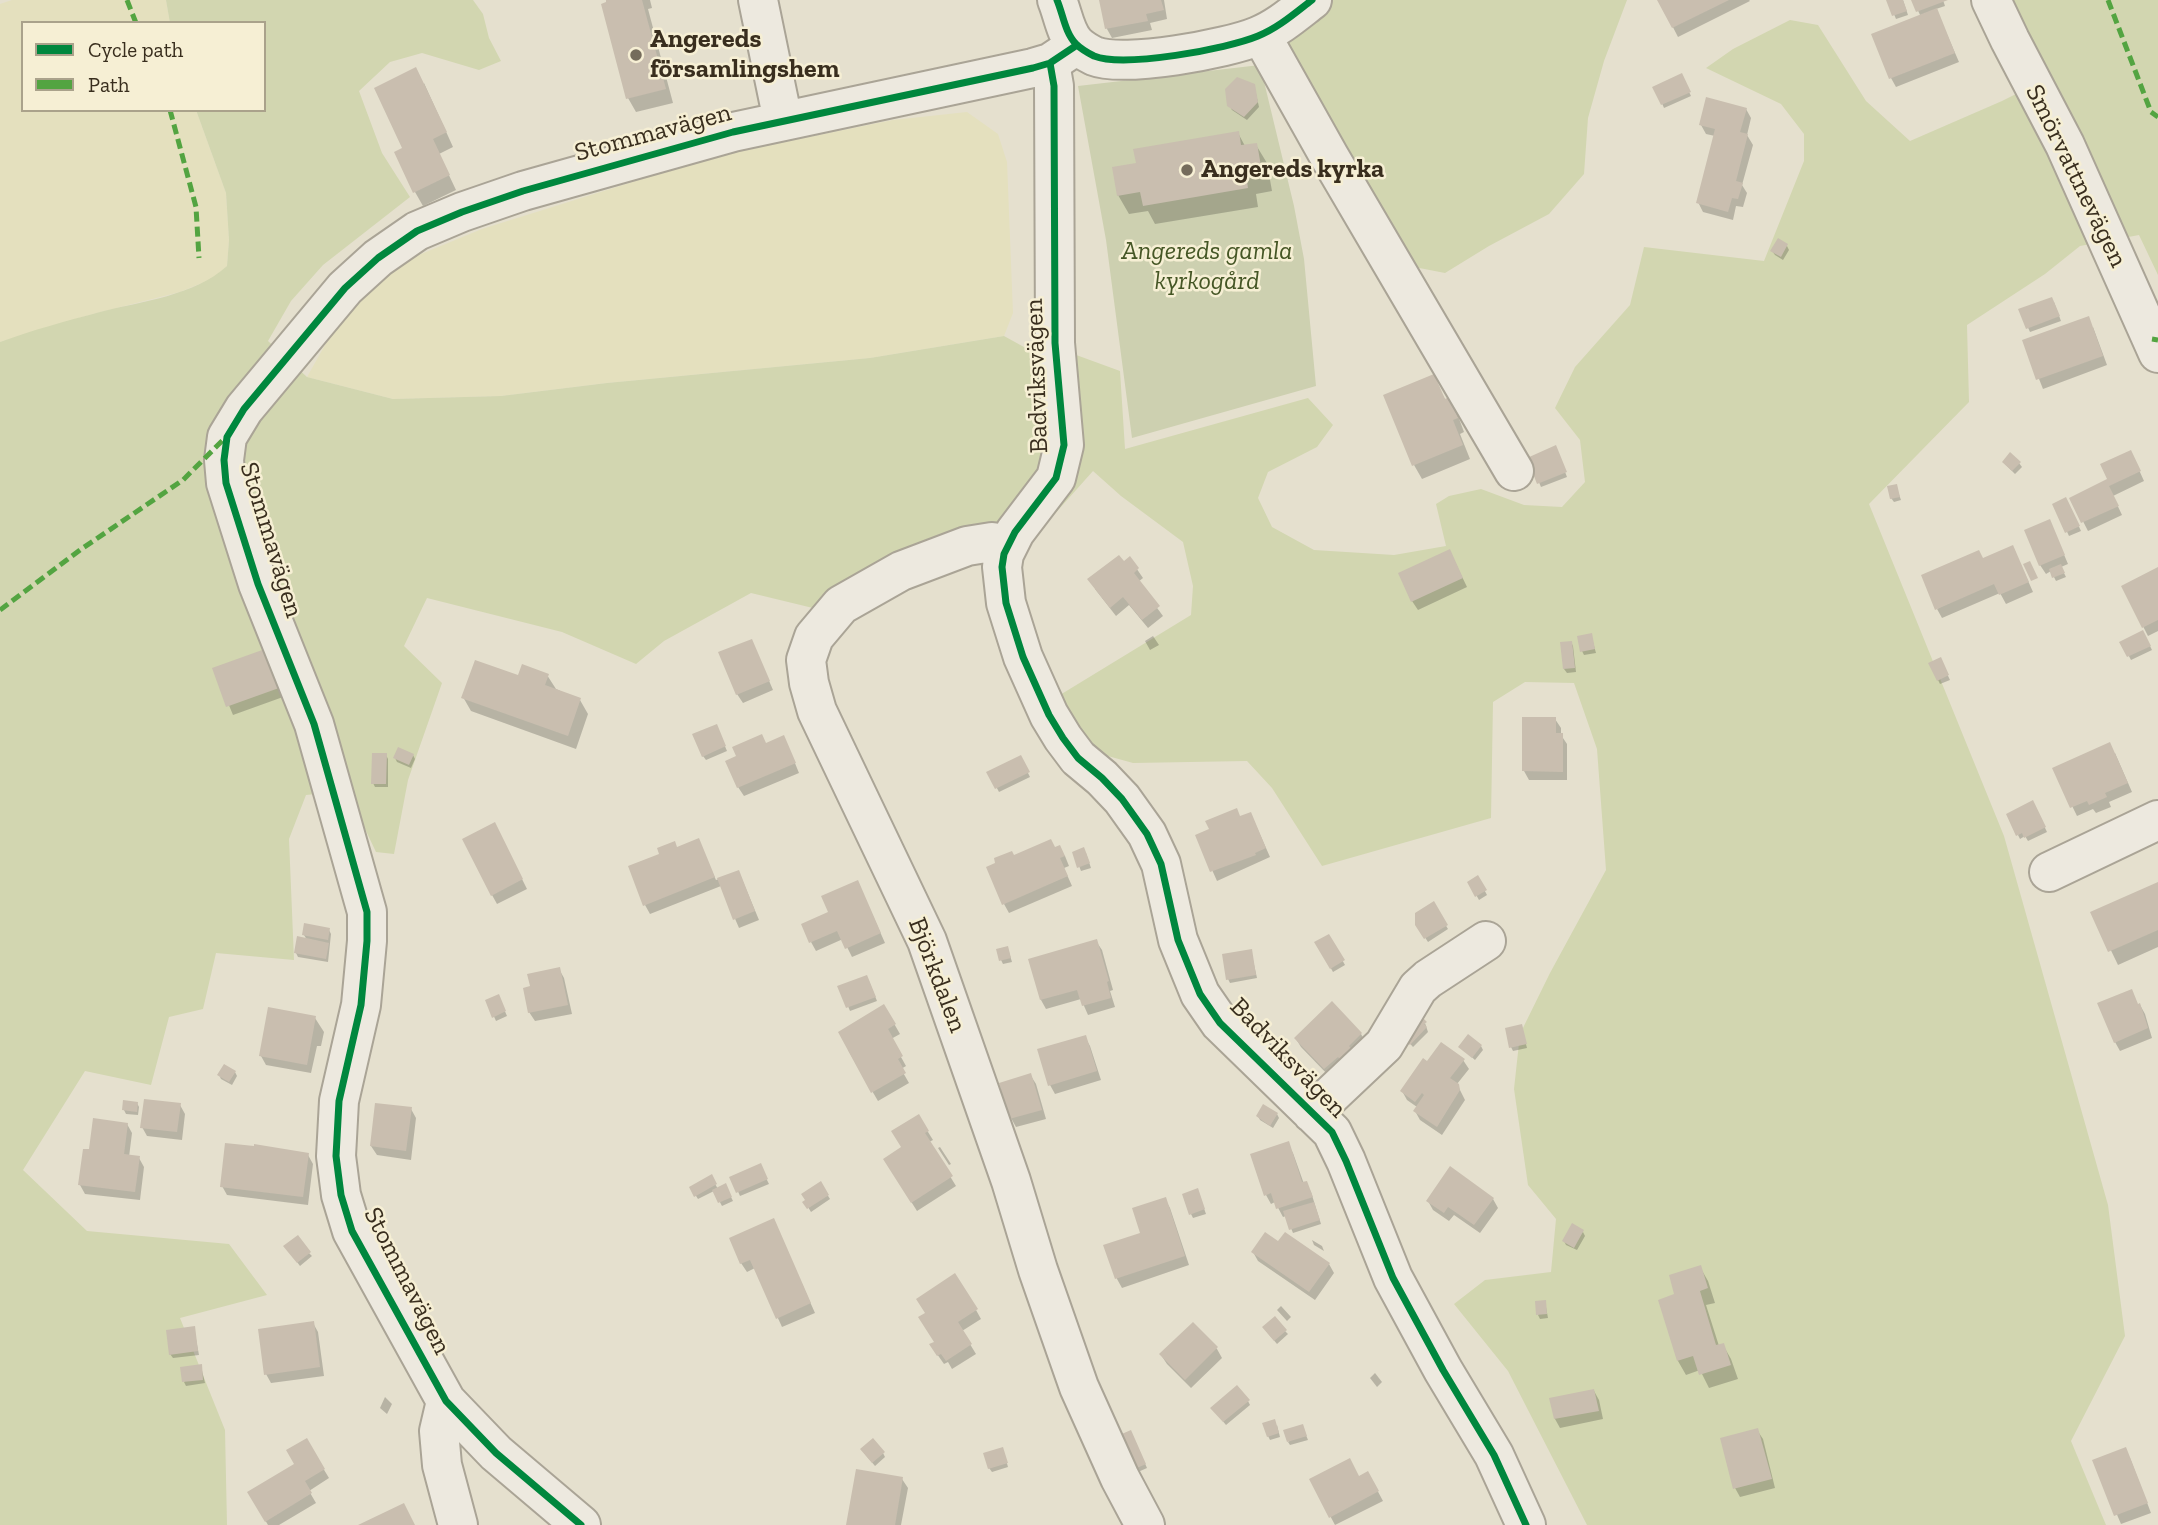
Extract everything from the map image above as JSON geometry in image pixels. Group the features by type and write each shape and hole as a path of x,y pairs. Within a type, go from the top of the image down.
{"street":[{"path":"758,0 783,121"},
{"name":"Badviksvägen","path":"1057,0 1070,37 1054,86 1055,343 1064,445 1056,478 1007,544 1002,567 1006,603 1023,657 1049,715 1063,738 1078,758 1122,799 1147,834 1161,864 1178,940 1200,994 1220,1023 1332,1132 1393,1279 1494,1455 1526,1525"},
{"path":"1063,54 1112,59 1135,58 1184,54 1231,46 1261,35 1312,0"},
{"name":"Smörvattnevägen","path":"1991,0 2065,145 2158,353"},
{"path":"1261,35 1514,471"},
{"name":"Stommavägen","path":"581,1525 496,1453 446,1401 352,1231 341,1195 336,1156 339,1101 361,1005 367,912 314,724 258,584 226,483 224,460 227,436 244,409 345,288 378,258 417,231 523,191 720,136 1000,76 1063,54"},
{"name":"Björkdalen","path":"1007,544 992,542 967,546 901,571 841,605 814,637 806,660 809,683 817,711 927,941 1079,1387 1120,1478 1145,1525"},
{"path":"2049,872 2158,820"},
{"path":"1312,1113 1384,1045 1418,988 1486,941"},
{"path":"446,1401 439,1431 442,1465 458,1525"}],"shaded area":[{"path":"12,0 166,0 170,21 21,21 21,112 197,112 226,193 229,240 227,266 214,278 180,292 0,342 0,4"},
{"path":"967,112 998,134 1007,162 1013,313 1004,336 870,358 501,396 393,399 307,377 343,313 392,266 482,229 719,155 893,120"}],"green space":[{"path":"166,0 473,0 483,14 489,38 501,61 479,70 422,53 390,62 359,91 382,153 410,197 323,265 291,301 268,341 307,377 393,399 501,396 870,358 1004,336 1033,352 1068,352 1120,371 1125,449 1308,398 1333,425 1317,447 1268,472 1258,498 1272,527 1314,550 1394,555 1446,546 1436,504 1449,496 1481,489 1524,505 1562,507 1585,482 1580,440 1555,408 1575,367 1630,305 1644,247 1764,261 1804,161 1804,134 1781,104 1706,68 1733,49 1790,20 1818,25 1866,101 1910,141 2048,78 2009,0 2158,0 2158,275 2139,235 2080,246 2045,274 1967,325 1969,402 1869,504 2004,836 2108,1205 2125,1336 2071,1441 2106,1525 1587,1525 1508,1371 1454,1304 1485,1280 1551,1272 1556,1219 1528,1185 1514,1089 1520,1034 1606,870 1597,749 1574,683 1525,682 1493,702 1491,818 1322,866 1272,788 1247,761 1133,763 1097,753 1055,698 1191,615 1193,586 1183,542 1121,496 1093,471 1035,536 975,556 850,617 751,593 664,641 636,664 562,632 427,598 404,646 442,683 408,780 394,854 376,852 347,791 306,795 289,839 294,960 216,953 203,1009 169,1017 151,1085 85,1071 23,1170 87,1231 229,1244 267,1295 180,1318 225,1430 227,1525 0,1525 0,342 62,322 183,291 214,276 227,266 229,240 226,193 197,112 266,112 266,21 170,21"},
{"path":"1328,0 1627,0 1604,61 1588,118 1584,174 1549,214 1445,273 1409,266 1282,44"},
{"name":"Angereds gamla kyrkogård","path":"1260,65 1304,259 1316,386 1132,438 1106,240 1078,86"}],"building":[{"name":"Angereds församlingshem","path":"606,0 642,0 666,89 626,99 601,4"},
{"path":"1099,0 1161,0 1164,10 1146,14 1148,21 1105,29"},
{"path":"1657,0 1729,0 1672,28"},
{"path":"1886,0 1903,0 1907,11 1892,16"},
{"path":"1911,0 1948,0 1916,12"},
{"path":"1937,8 1955,53 1889,79 1871,34"},
{"path":"416,67 447,132 433,139 450,175 413,193 394,152 402,148 374,88"},
{"path":"1682,73 1691,92 1661,105 1652,87"},
{"path":"1237,77 1255,84 1258,102 1244,117 1227,106 1225,89"},
{"path":"1706,97 1747,108 1740,132 1748,134 1736,181 1743,183 1738,199 1732,198 1728,212 1696,203 1715,129 1699,125"},
{"name":"Angereds kyrka","path":"1239,131 1241,145 1257,143 1262,172 1246,175 1248,188 1143,206 1140,192 1117,196 1112,167 1136,163 1133,149"},
{"path":"1778,238 1788,244 1781,257 1770,251"},
{"path":"2052,297 2060,316 2026,329 2018,309"},
{"path":"2089,316 2103,356 2036,380 2022,340"},
{"path":"1434,374 1445,399 1449,397 1458,418 1453,420 1463,445 1412,466 1383,395"},
{"path":"1556,445 1567,472 1537,484 1527,458"},
{"path":"2131,450 2141,471 2109,486 2119,506 2081,523 2069,498 2107,479 2100,464"},
{"path":"2010,452 2021,462 2012,471 2002,462"},
{"path":"1897,484 1900,497 1890,499 1887,486"},
{"path":"2066,497 2080,526 2065,533 2052,504"},
{"path":"2050,519 2065,555 2039,566 2024,530"},
{"path":"2013,545 2029,582 1999,595 1994,584 1935,610 1921,575 1979,550 1983,558"},
{"path":"1450,549 1463,578 1411,602 1398,573"},
{"path":"1119,555 1124,561 1130,556 1139,568 1134,573 1160,606 1142,620 1123,597 1110,608 1087,579"},
{"path":"2030,561 2038,578 2031,581 2023,564"},
{"path":"2061,564 2065,573 2052,578 2049,569"},
{"path":"2158,567 2158,620 2142,628 2121,586"},
{"path":"2143,630 2151,646 2127,657 2119,642"},
{"path":"1592,633 1595,649 1580,652 1577,636"},
{"path":"752,639 770,681 736,695 718,652"},
{"path":"1572,641 1575,668 1563,669 1560,642"},
{"path":"265,649 279,688 226,707 212,668"},
{"path":"1941,657 1949,675 1937,681 1928,663"},
{"path":"475,660 518,675 522,664 549,674 545,685 581,698 568,736 461,698"},
{"path":"1522,717 1556,717 1556,733 1563,733 1563,772 1522,771"},
{"path":"717,724 726,746 702,757 692,734"},
{"path":"762,734 766,743 784,735 796,763 737,788 725,761 736,756 732,747"},
{"path":"2110,742 2128,783 2105,793 2107,797 2089,805 2087,801 2070,808 2052,768"},
{"path":"398,747 414,754 409,765 393,758"},
{"path":"372,753 387,753 386,784 371,784"},
{"path":"1021,755 1030,772 995,789 986,772"},
{"path":"2033,800 2046,827 2024,838 2022,833 2016,836 2006,814"},
{"path":"1237,808 1240,816 1251,812 1266,848 1255,853 1256,855 1210,872 1195,835 1209,829 1205,821"},
{"path":"495,822 523,879 491,896 462,839"},
{"path":"699,838 715,877 643,906 628,866 659,854 657,848 675,841 677,847"},
{"path":"1051,839 1055,847 1060,845 1065,856 1060,858 1068,876 1002,905 986,867 995,863 994,858 1012,851 1014,855"},
{"path":"1084,847 1090,863 1077,868 1072,852"},
{"path":"739,870 755,911 733,920 717,878"},
{"path":"1478,875 1487,890 1475,897 1467,882"},
{"path":"858,880 881,933 845,949 837,931 809,943 801,924 828,912 821,896"},
{"path":"2158,882 2158,930 2108,952 2090,912"},
{"path":"1434,901 1448,925 1424,939 1415,925 1415,913"},
{"path":"304,923 330,928 328,940 302,935"},
{"path":"1329,934 1345,960 1330,969 1314,942"},
{"path":"297,936 329,943 326,959 294,953"},
{"path":"1097,939 1111,998 1082,1006 1077,990 1040,1000 1028,959"},
{"path":"1008,946 1011,958 999,961 996,949"},
{"path":"1252,949 1256,975 1226,980 1222,954"},
{"path":"560,967 568,1005 528,1013 523,988 530,986 527,974"},
{"path":"867,975 876,997 846,1008 837,986"},
{"path":"2132,989 2148,1028 2114,1043 2097,1003"},
{"path":"499,994 506,1011 492,1018 485,1000"},
{"path":"1332,1001 1362,1033 1349,1046 1352,1050 1324,1069 1294,1038"},
{"path":"884,1004 896,1024 888,1029 903,1056 898,1059 906,1073 871,1093 838,1032"},
{"path":"268,1007 316,1016 307,1065 259,1056"},
{"path":"1422,1017 1427,1022 1424,1024 1427,1027 1410,1045 1402,1038"},
{"path":"1522,1024 1527,1044 1509,1048 1505,1028"},
{"path":"1468,1034 1482,1045 1472,1058 1458,1047"},
{"path":"1086,1035 1097,1071 1048,1086 1037,1049"},
{"path":"1441,1042 1465,1059 1450,1078 1459,1084 1460,1090 1437,1127 1413,1111 1424,1095 1422,1093 1415,1102 1400,1091 1423,1058 1427,1061"},
{"path":"224,1064 236,1071 229,1082 217,1075"},
{"path":"1031,1073 1042,1110 1009,1119 999,1083"},
{"path":"144,1099 181,1103 177,1132 140,1128"},
{"path":"123,1100 138,1102 137,1112 122,1110"},
{"path":"375,1103 412,1107 406,1151 370,1146"},
{"path":"1263,1104 1278,1113 1270,1126 1256,1116"},
{"path":"919,1114 929,1131 925,1133 953,1176 911,1203 883,1159 901,1147 891,1131"},
{"path":"93,1118 128,1123 124,1154 140,1156 135,1192 78,1185 83,1149 89,1149"},
{"path":"1289,1141 1302,1182 1307,1181 1313,1197 1276,1209 1271,1193 1264,1196 1250,1154"},
{"path":"225,1143 254,1144 309,1153 303,1197 220,1187"},
{"path":"761,1163 768,1179 736,1193 729,1177"},
{"path":"1450,1166 1494,1198 1474,1225 1448,1207 1444,1213 1426,1201"},
{"path":"712,1174 717,1184 694,1197 689,1187"},
{"path":"821,1181 829,1195 807,1209 801,1194"},
{"path":"726,1183 732,1197 718,1203 712,1190"},
{"path":"1198,1188 1205,1209 1189,1215 1182,1194"},
{"path":"1166,1197 1185,1256 1115,1279 1103,1245 1140,1233 1132,1208"},
{"path":"1314,1202 1320,1220 1289,1230 1283,1211"},
{"path":"774,1218 811,1303 776,1319 750,1260 740,1264 729,1238"},
{"path":"1572,1223 1584,1230 1574,1248 1562,1241"},
{"path":"1265,1232 1278,1241 1285,1232 1330,1263 1309,1292 1251,1252"},
{"path":"298,1235 311,1252 297,1263 283,1246"},
{"path":"1701,1265 1708,1288 1700,1291 1716,1345 1724,1343 1731,1365 1699,1375 1693,1356 1677,1361 1658,1300 1674,1294 1669,1275"},
{"path":"955,1273 978,1309 958,1322 972,1344 946,1361 941,1354 937,1356 929,1344 934,1342 918,1317 925,1313 916,1299"},
{"path":"1546,1300 1547,1314 1536,1315 1535,1301"},
{"path":"1275,1316 1287,1330 1274,1341 1262,1327"},
{"path":"314,1321 320,1367 264,1375 258,1329"},
{"path":"1193,1322 1218,1347 1185,1380 1159,1354"},
{"path":"195,1326 198,1351 169,1355 166,1330"},
{"path":"202,1364 203,1380 182,1382 180,1367"},
{"path":"1237,1385 1250,1400 1223,1422 1210,1408"},
{"path":"1594,1389 1599,1411 1554,1419 1549,1398"},
{"path":"1275,1419 1279,1433 1267,1437 1262,1423"},
{"path":"1303,1424 1307,1436 1287,1442 1283,1430"},
{"path":"1758,1428 1772,1479 1733,1489 1720,1438"},
{"path":"1131,1430 1146,1464 1125,1473 1110,1439"},
{"path":"307,1438 325,1469 305,1481 312,1493 265,1522 247,1492 294,1464 286,1450"},
{"path":"873,1438 885,1452 872,1463 860,1449"},
{"path":"1003,1447 1008,1463 988,1469 983,1453"},
{"path":"2126,1447 2148,1503 2114,1516 2092,1460"},
{"path":"1350,1458 1359,1476 1368,1471 1379,1491 1329,1518 1309,1479"},
{"path":"856,1469 903,1477 895,1525 846,1525"},
{"path":"404,1503 415,1525 358,1525"}],"marked path":[{"path":"127,0 135,21"},
{"path":"2108,0 2151,112 2158,117"},
{"path":"171,112 196,207 199,258"},
{"path":"2152,339 2158,340"},
{"path":"0,610 80,550 183,480 225,438"}],"cycle path":[{"path":"1057,0 1069,34 1078,46 1094,56 1128,60 1176,55 1243,41 1272,29 1312,0"},
{"path":"581,1525 496,1453 446,1401 352,1231 341,1195 336,1156 339,1101 361,1005 367,912 314,724 258,584 226,483 224,460 227,437 244,409 345,288 378,258 417,231 523,191 733,132 1033,68 1050,63 1077,45"},
{"path":"1050,63 1054,86 1055,343 1064,445 1056,478 1015,532 1004,554 1002,567 1006,603 1023,657 1049,715 1063,738 1078,758 1122,799 1147,834 1161,864 1178,940 1200,994 1220,1023 1332,1132 1393,1278 1443,1370 1494,1455 1526,1525"}],"place":[{"name":"Angereds församlingshem","path":"636,55"},
{"name":"Angereds kyrka","path":"1187,170"}]}
